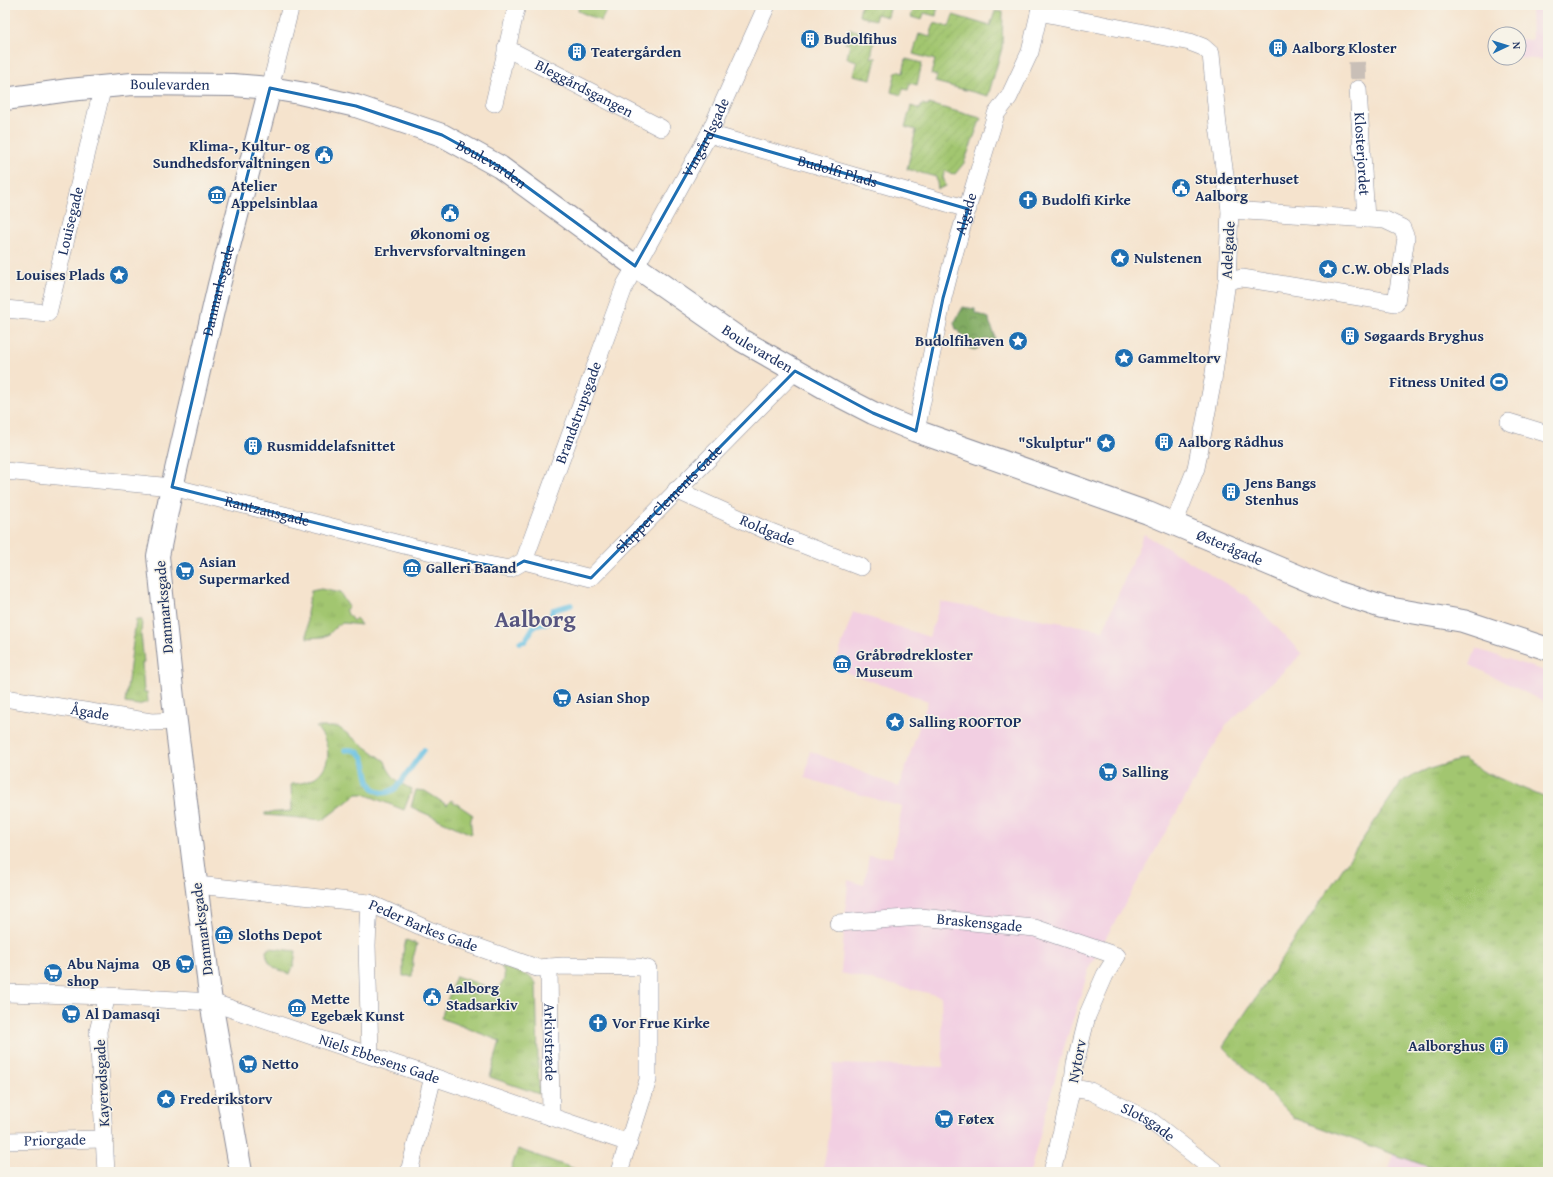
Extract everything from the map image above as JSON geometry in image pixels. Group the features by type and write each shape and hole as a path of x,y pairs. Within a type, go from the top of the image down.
{"street":[{"name":"Danmarksgade","path":"241,1172 210,1002 176,721 158,556 172,487 219,285 292,5"},
{"path":"494,103 517,5"},
{"name":"Vingårdsgade","path":"635,266 709,134 768,5"},
{"name":"Algade","path":"916,431 955,251 996,114 1009,97 1030,52 1040,9"},
{"name":"Adelgade","path":"1040,9 1190,42 1203,46 1211,54 1218,126 1230,210 1227,281 1213,380 1196,468 1174,524"},
{"name":"Bleggårdsgangen","path":"506,48 661,128"},
{"name":"Boulevarden","path":"5,100 103,86 212,84 270,88 300,93 356,106 442,135 500,167 635,266 741,340 834,393 873,413 916,431"},
{"name":"Louisegade","path":"5,309 48,313 103,86"},
{"name":"Klosterjordet","path":"1358,89 1366,219"},
{"name":"Budolfi Plads","path":"709,134 968,209"},
{"path":"1227,281 1242,278 1396,303 1406,238 1402,228 1385,220 1230,210"},
{"name":"Brandstrupsgade","path":"524,561 624,284 635,266"},
{"name":"Skipper Clements Gade","path":"524,561 591,578 676,490 795,371"},
{"path":"1509,422 1548,434"},
{"name":"Østerågade","path":"916,431 1148,513 1336,592 1382,607 1463,621 1548,649"},
{"name":"Rantzausgade","path":"5,471 172,487 472,562 510,569 524,561"},
{"name":"Roldgade","path":"676,490 763,529 861,567"},
{"name":"Ågade","path":"5,698 151,722 176,721"},
{"name":"Peder Barkes Gade","path":"197,885 368,903 429,930 537,968 632,967 648,969 648,1080 629,1143"},
{"path":"368,903 367,945 370,1054"},
{"name":"Braskensgade","path":"838,923 920,917 1034,928 1117,956"},
{"name":"Nytorv","path":"1052,1172 1072,1088 1075,1064 1087,1016 1102,982 1117,956"},
{"name":"Arkivstræde","path":"548,967 551,1117"},
{"name":"Niels Ebbesens Gade","path":"5,993 107,996 210,1002 370,1054 629,1143"},
{"name":"Kayerødsgade","path":"106,1172 98,1031 107,996"},
{"path":"409,1172 434,1077"},
{"name":"Slotsgade","path":"1072,1088 1090,1091 1151,1120 1216,1172"},
{"name":"Priorgade","path":"5,1141 105,1139"},
{"path":"619,1172 629,1143"}],"highlighted area":[{"path":"270,88 356,106 442,135 500,167 635,266 709,134 968,209 943,298 916,431 873,413 795,371 591,578 524,561 510,569 472,562 172,487 219,285"}],"shaded area":[{"path":"1531,5 1548,5 1548,60 1527,59 1527,40 1532,40"},
{"path":"1144,534 1248,597 1302,654 1226,725 1090,966 1060,1060 1030,1172 822,1172 828,1143 833,1064 943,1067 941,996 841,973 848,880 864,885 869,856 892,857 902,807 805,778 810,751 899,787 928,701 834,668 853,612 929,637 941,602 1103,630"},
{"path":"1476,649 1548,672 1548,704 1470,665"},
{"path":"1394,1154 1440,1172 1388,1172"}],"green space":[{"path":"579,5 609,5 601,21 578,11"},
{"path":"861,5 891,5 888,17 877,14 875,20 859,16"},
{"path":"915,5 938,5 936,16 924,13 922,20 911,17"},
{"path":"995,11 1003,12 1002,48 988,96 935,82 937,76 931,74 935,60 913,54 919,34 930,37 934,23 949,27 953,15 990,26"},
{"path":"849,29 871,34 869,41 874,42 871,57 876,58 871,79 853,75 857,61 847,58 850,44 845,43"},
{"path":"906,59 922,63 917,85 910,83 908,90 903,89 901,95 891,92 896,71 903,73"},
{"path":"922,104 929,106 929,104 981,118 964,163 955,174 948,173 945,170 943,177 946,186 938,189 936,177 907,169 916,130 905,127 911,106 920,109"},
{"path":"963,307 975,309 975,313 989,318 995,336 993,341 985,339 979,348 974,350 969,348 967,339 956,329 954,323"},
{"path":"321,589 340,593 349,607 345,610 353,621 356,618 361,625 343,623 338,625 328,635 323,637 307,638 307,613 311,591"},
{"path":"136,620 142,620 141,634 144,663 142,663 144,692 147,692 148,702 138,705 125,703"},
{"path":"316,727 338,727 385,761 392,775 412,789 404,810 364,794 357,794 323,820 265,815 265,813 292,811 291,784 303,783 313,779 320,773 325,765 328,756 327,747 323,737"},
{"path":"1463,759 1484,772 1548,799 1548,1172 1443,1172 1294,1118 1223,1046 1402,781 1423,771"},
{"path":"416,790 425,791 447,805 451,800 473,815 471,820 471,834 411,807"},
{"path":"406,940 417,944 413,958 412,976 403,976 403,953"},
{"path":"270,948 296,951 294,964 290,974 277,969 271,964 267,957 266,951"},
{"path":"501,966 531,977 536,984 539,1094 490,1077 500,1041 441,1018 456,976 494,989 501,985 504,979 504,973"},
{"path":"518,1149 575,1169 574,1172 510,1172"}],"waterway":[{"path":"520,642 525,641 534,626 548,623 553,610 571,605"},
{"path":"345,750 355,750 359,752 364,760 371,786 384,793 397,787 424,750"}],"tunnel":[{"path":"1357,62 1358,89"}],"place":[{"name":"Budolfihus","path":"810,39"},
{"name":"Aalborg Kloster","path":"1278,48"},
{"name":"Teatergården","path":"577,52"},
{"name":"Klima-, Kultur- og Sundhedsforvaltningen","path":"324,155"},
{"name":"Studenterhuset Aalborg","path":"1181,188"},
{"name":"Atelier Appelsinblaa","path":"217,195"},
{"name":"Budolfi Kirke","path":"1028,200"},
{"name":"Økonomi og Erhvervsforvaltningen","path":"450,213"},
{"name":"Nulstenen","path":"1120,258"},
{"name":"C.W. Obels Plads","path":"1328,269"},
{"name":"Louises Plads","path":"119,275"},
{"name":"Søgaards Bryghus","path":"1350,336"},
{"name":"Budolfihaven","path":"1018,341"},
{"name":"Gammeltorv","path":"1124,358"},
{"name":"Fitness United","path":"1499,382"},
{"name":"Aalborg Rådhus","path":"1164,442"},
{"name":"\"Skulptur\"","path":"1106,443"},
{"name":"Rusmiddelafsnittet","path":"253,446"},
{"name":"Jens Bangs Stenhus","path":"1231,492"},
{"name":"Galleri Baand","path":"412,568"},
{"name":"Asian Supermarked","path":"185,571"},
{"name":"Gråbrødrekloster Museum","path":"842,664"},
{"name":"Asian Shop","path":"562,698"},
{"name":"Salling ROOFTOP","path":"895,722"},
{"name":"Salling","path":"1108,772"},
{"name":"Sloths Depot","path":"224,935"},
{"name":"QB","path":"185,964"},
{"name":"Abu Najma shop","path":"53,973"},
{"name":"Aalborg Stadsarkiv","path":"432,997"},
{"name":"Mette Egebæk Kunst","path":"297,1008"},
{"name":"Al Damasqi","path":"71,1014"},
{"name":"Vor Frue Kirke","path":"598,1023"},
{"name":"Aalborghus","path":"1499,1046"},
{"name":"Netto","path":"248,1064"},
{"name":"Frederikstorv","path":"166,1099"},
{"name":"Føtex","path":"944,1119"}],"district":[{"name":"Aalborg","path":"535,619"}]}
